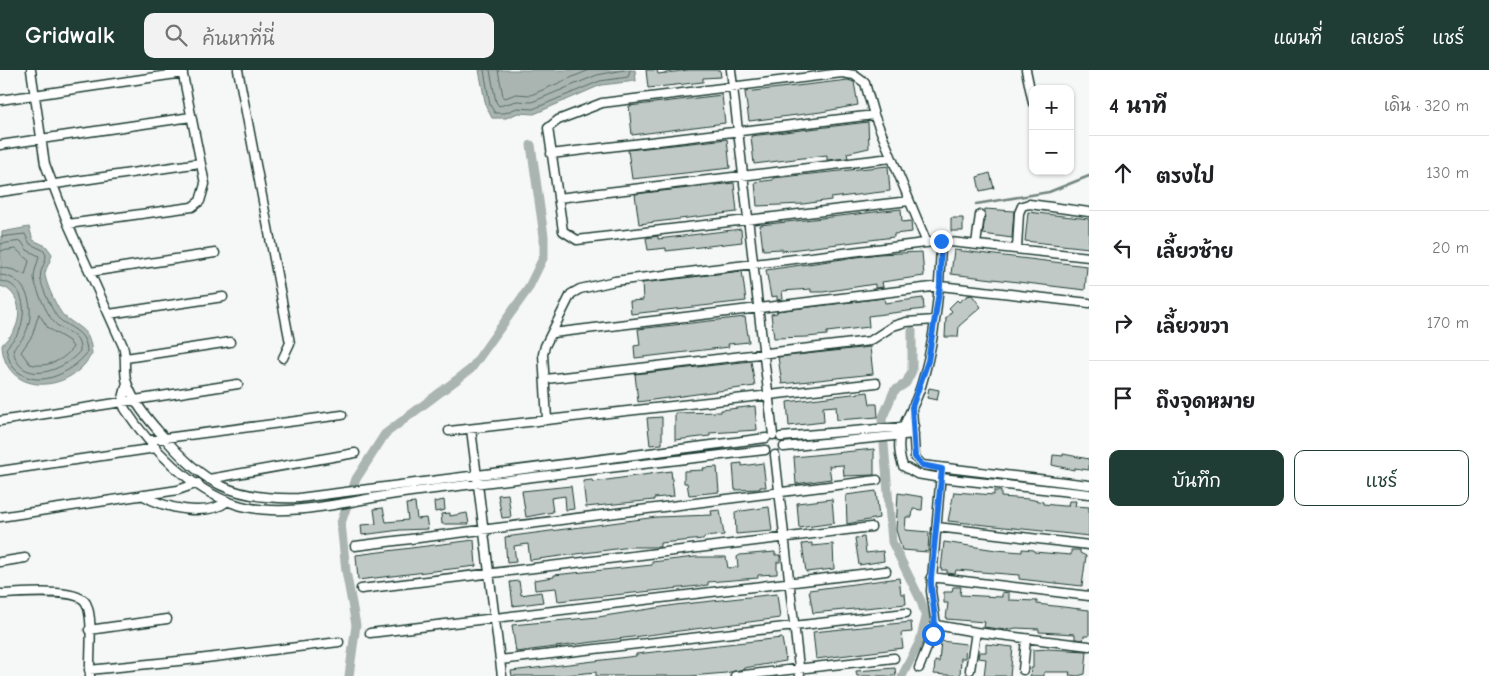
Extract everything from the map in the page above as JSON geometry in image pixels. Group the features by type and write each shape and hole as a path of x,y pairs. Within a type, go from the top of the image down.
{"street":[{"path":"31,70 45,164 68,224 109,314 126,358 125,375 127,383 135,400 164,438 191,466 208,480 249,496 270,499 300,498 408,482 773,437 873,429 888,432 914,430"},
{"path":"238,70 290,343 283,358"},
{"path":"731,70 773,437 784,447 872,438 888,432"},
{"path":"1026,70 1029,85"},
{"path":"0,100 182,71 205,184 204,194 200,200 192,207 68,224"},
{"path":"909,201 577,240 563,231 547,136 548,128 551,124 602,103 850,74 859,77 864,83 874,115 927,243"},
{"path":"551,154 874,115"},
{"path":"0,145 191,117"},
{"path":"558,198 892,158"},
{"path":"0,192 200,163"},
{"path":"1017,248 1019,213 1022,206 1029,204 1089,212"},
{"path":"976,244 980,215"},
{"path":"941,241 940,286 928,361 912,407 901,431 901,460 903,466 917,474 941,478 1089,494"},
{"path":"547,420 546,378 543,354 545,346 571,294 580,289 615,281 941,241 1089,257"},
{"path":"90,272 215,253"},
{"path":"553,333 940,286 1089,303"},
{"path":"109,314 223,297"},
{"path":"546,378 870,341 893,326 906,322 935,320"},
{"path":"126,358 230,342"},
{"path":"127,383 122,402 130,417 156,448 195,484 228,501 271,510 300,508 410,492 765,450 775,455"},
{"path":"449,431 876,383"},
{"path":"0,421 238,384"},
{"path":"912,407 915,457 917,462 922,465 942,469 1089,485"},
{"path":"150,440 342,415"},
{"path":"471,429 502,676"},
{"path":"765,450 764,444 773,437"},
{"path":"775,455 781,452 784,447"},
{"path":"0,471 156,448"},
{"path":"0,517 178,490 208,480 355,453"},
{"path":"775,455 799,672"},
{"path":"621,456 623,467"},
{"path":"919,668 936,625 930,591 942,469"},
{"path":"1030,487 1032,478"},
{"path":"355,546 483,528 876,480"},
{"path":"408,482 410,492"},
{"path":"142,496 171,508 213,508 228,501"},
{"path":"300,498 300,508"},
{"path":"361,589 871,527"},
{"path":"937,527 1089,546"},
{"path":"0,562 25,558"},
{"path":"370,633 886,571"},
{"path":"931,578 1089,596"},
{"path":"0,594 77,594 86,602 89,612 90,673 339,642"},
{"path":"500,660 906,613"},
{"path":"89,630 167,620"},
{"path":"936,625 1026,639 1089,646"},
{"path":"970,670 976,632"},
{"path":"1023,670 1026,639"},
{"path":"736,676 799,672 894,658"}],"water":[{"path":"479,70 635,70 636,81 601,85 534,114 518,113 506,118 492,118 486,106"},
{"path":"29,227 33,240 46,246 52,254 46,268 45,277 55,302 61,313 87,335 92,354 82,367 68,377 56,382 43,384 31,383 11,371 5,359 2,345 14,331 19,316 19,309 11,292 0,286 2,232"}],"building":[{"path":"646,70 657,70 658,74 689,70 720,70 721,77 703,78 703,82 648,88"},
{"path":"848,80 854,82 858,105 821,112 749,121 745,92"},
{"path":"722,95 725,123 632,135 629,106"},
{"path":"868,122 869,148 847,153 848,158 827,160 827,155 754,164 751,136"},
{"path":"727,139 730,168 632,179 628,150"},
{"path":"888,166 890,191 831,198 831,200 803,204 757,206 755,182 773,180 773,178"},
{"path":"990,173 994,188 980,191 977,177"},
{"path":"734,183 737,212 639,224 635,194"},
{"path":"901,209 902,222 911,221 912,232 894,234 894,237 782,251 782,249 763,250 760,225"},
{"path":"985,209 1014,211 1012,238 983,234"},
{"path":"1028,212 1089,219 1089,248 1025,241"},
{"path":"951,218 963,218 963,231 951,231"},
{"path":"741,229 742,242 666,251 666,248 648,250 646,238 658,236 658,239"},
{"path":"954,250 1087,266 1085,290 951,274"},
{"path":"922,252 924,276 882,282 883,287 875,288 875,284 823,292 811,292 811,289 782,291 783,299 777,300 777,296 771,297 766,270 878,254"},
{"path":"742,271 746,301 631,314 630,301 643,300 642,283"},
{"path":"972,295 981,307 959,326 958,337 945,337 946,318 952,311 949,308 957,300 959,302"},
{"path":"884,298 885,303 923,298 924,309 868,316 869,327 827,332 827,335 774,338 771,314 777,313 777,311"},
{"path":"745,317 749,342 728,344 729,347 635,358 634,346 640,345 638,329"},
{"path":"870,347 873,374 782,384 778,357"},
{"path":"751,361 755,386 638,402 635,374"},
{"path":"929,388 939,390 937,400 927,398"},
{"path":"868,392 870,404 877,404 878,417 837,420 836,406 823,407 824,422 789,426 787,402"},
{"path":"755,406 757,430 710,433 710,436 675,440 675,413 721,412 721,410"},
{"path":"662,417 662,444 650,445 647,418"},
{"path":"874,449 874,475 844,476 843,465 829,466 831,479 796,484 794,457"},
{"path":"1063,454 1089,459 1089,470 1074,468 1074,470 1052,465 1053,455 1063,456"},
{"path":"742,463 742,466 763,463 766,487 735,490 733,464"},
{"path":"717,467 719,492 689,495 687,483 684,483 684,471"},
{"path":"671,471 674,496 586,507 583,481 592,480 593,482"},
{"path":"571,486 574,509 566,510 565,496 551,498 553,512 526,517 522,491"},
{"path":"876,491 879,518 847,524 846,495"},
{"path":"994,491 1001,491 1001,497 1029,499 1043,502 1043,504 1063,506 1068,506 1069,501 1076,501 1075,506 1089,507 1089,536 948,521 954,492 994,495"},
{"path":"898,493 923,497 922,510 913,509 912,517 906,517 905,530 929,532 928,552 902,550 896,530"},
{"path":"508,494 511,517 502,518 498,495"},
{"path":"832,499 834,523 799,528 797,503"},
{"path":"444,500 445,510 435,512 434,502"},
{"path":"415,503 417,519 426,518 428,529 400,530 362,535 361,525 376,524 374,509 383,508 386,522 408,520 406,504"},
{"path":"769,507 772,531 736,534 735,512"},
{"path":"720,510 724,535 660,543 660,547 631,547 530,560 528,544 514,546 516,562 507,563 505,537 657,517 712,515 711,511"},
{"path":"450,513 450,516 467,513 469,524 442,524 441,514"},
{"path":"864,537 866,553 883,551 884,561 859,565 855,538"},
{"path":"474,540 476,566 358,580 356,555"},
{"path":"944,542 996,550 1022,552 1022,549 1034,550 1034,552 1071,555 1071,550 1080,550 1080,553 1086,556 1082,586 1019,579 1019,575 956,570 955,574 947,573 947,570 941,570"},
{"path":"812,543 812,546 833,544 834,569 806,572 802,544"},
{"path":"775,552 775,555 780,555 780,562 777,562 777,574 758,575 758,578 708,582 708,585 558,601 556,588 535,590 534,580 554,577 554,575 652,565 652,562 695,557 726,557 728,568 738,567 737,557 740,555"},
{"path":"899,578 901,594 905,594 906,604 813,613 809,590"},
{"path":"519,581 521,595 541,592 543,602 513,606 510,582"},
{"path":"953,587 961,587 960,595 1002,597 1002,592 1009,593 1009,600 1037,601 1037,604 1089,610 1089,636 1084,636 1083,640 1075,639 1075,634 1039,632 1039,629 1016,628 1006,630 984,627 985,622 946,619 948,603 944,603 944,592 952,592"},
{"path":"777,594 780,618 516,652 512,625 598,617 675,605"},
{"path":"911,622 912,632 901,633 903,648 816,659 813,632"},
{"path":"782,638 786,661 726,673 690,676 596,676 596,672 556,676 512,676 511,671 636,656 636,654"},
{"path":"941,641 966,644 965,658 961,658 960,676 934,674 935,661 939,662"},
{"path":"986,644 1013,647 1010,676 984,676 986,659 978,658 979,652 986,652"},
{"path":"1033,650 1087,651 1085,674 1078,676 1069,675 1070,672 1044,672 1044,676 1030,676 1031,668 1033,668"},
{"path":"895,668 896,676 857,676 856,671"}],"waterway":[{"path":"349,676 356,625 346,571 341,523 356,479 385,434 471,369 528,289 544,256 544,236 531,145"},
{"path":"976,204 1049,192 1089,176"},
{"path":"902,676 920,641 926,618 921,601 892,542 882,419 894,391 906,383 912,371 912,331"}],"route":[{"path":"933,634 936,619 930,591 942,469 922,465 917,462 915,457 912,407 928,361 940,286 941,241"}]}
